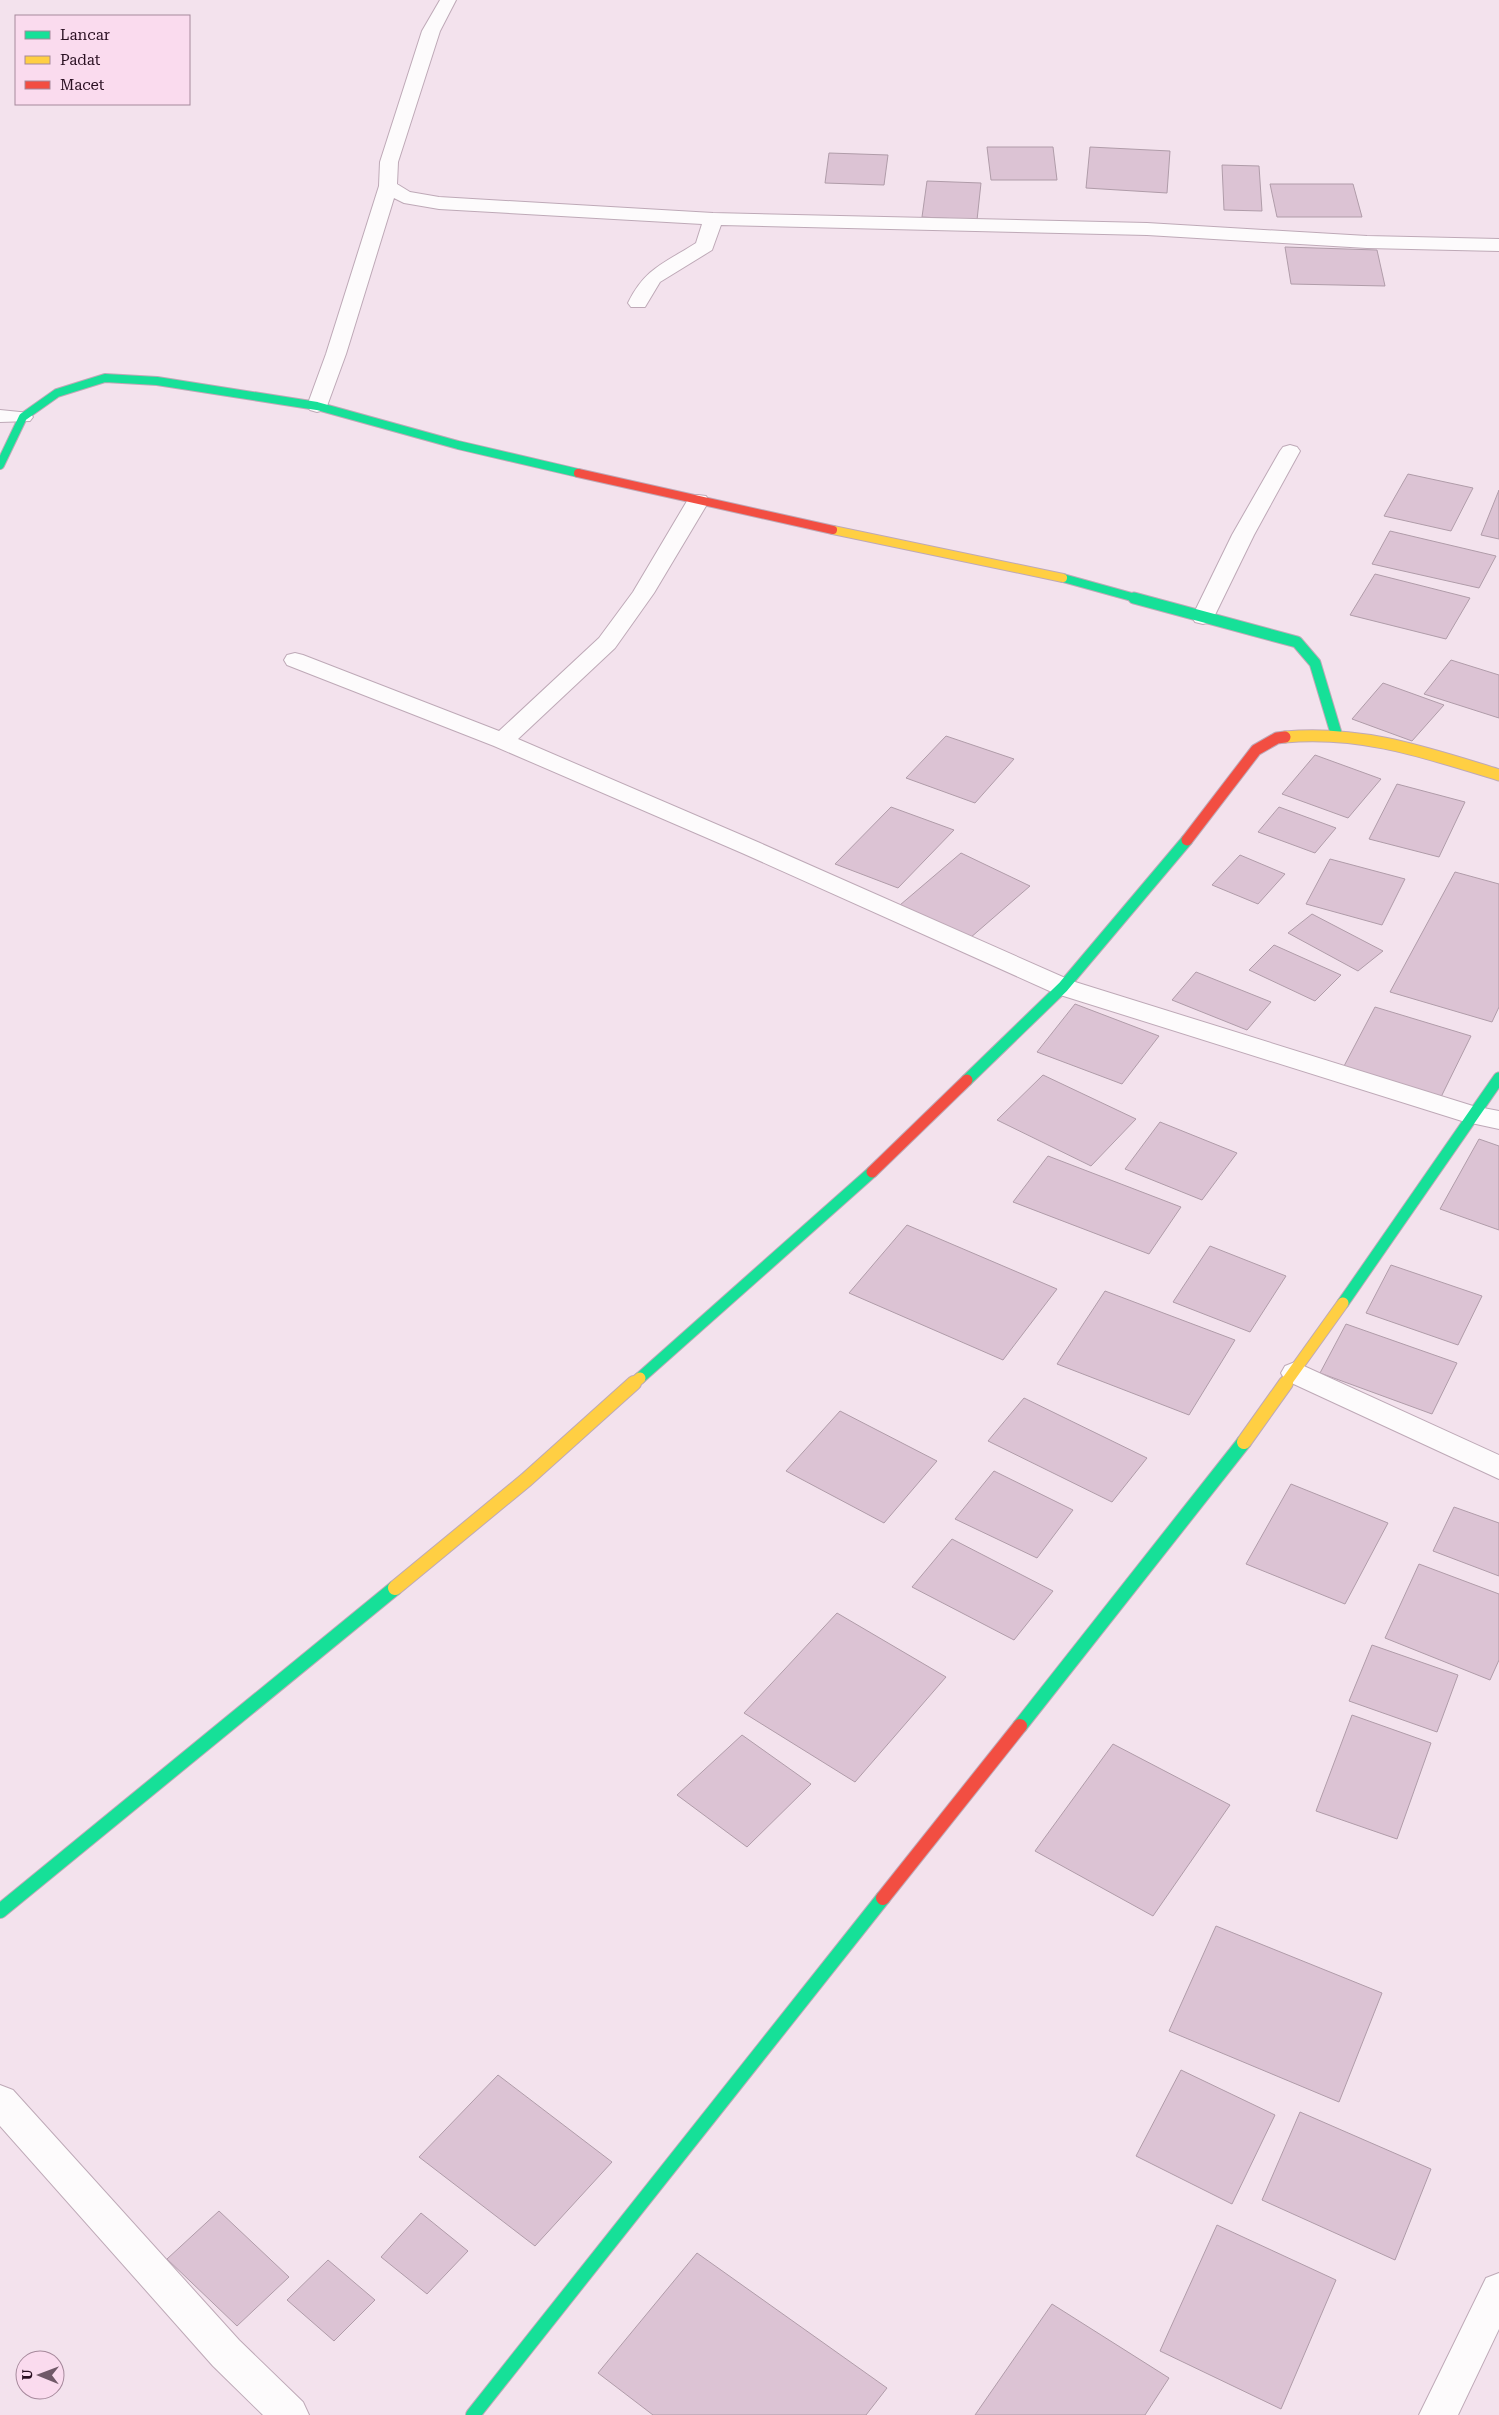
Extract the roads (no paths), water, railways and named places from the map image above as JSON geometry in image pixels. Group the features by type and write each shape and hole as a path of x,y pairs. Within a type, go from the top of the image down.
{"street":[{"path":"317,406 336,354 388,186 389,162 431,31 448,0"},
{"path":"388,186 404,198 438,203 713,219 1147,229 1366,242 1499,245"},
{"path":"638,303 646,286 653,278 705,246 713,219"},
{"path":"0,466 23,417 57,393 105,378 157,381 317,406 458,445 698,501 1073,580 1297,642 1315,664 1336,734"},
{"path":"0,416 23,417"},
{"path":"1203,617 1243,535 1290,450"},
{"path":"502,741 607,643 643,593 698,501"},
{"path":"295,660 502,741 751,848 1062,987 1471,1115 1499,1120"},
{"path":"0,1911 526,1480 885,1160 1062,987 1196,828 1256,750 1277,738 1307,733 1336,734 1377,740 1499,775"},
{"path":"473,2415 1221,1472 1295,1373 1471,1115 1499,1078"},
{"path":"1295,1373 1499,1468"},
{"path":"0,2101 226,2353 290,2415"},
{"path":"1438,2415 1499,2290"}]}
